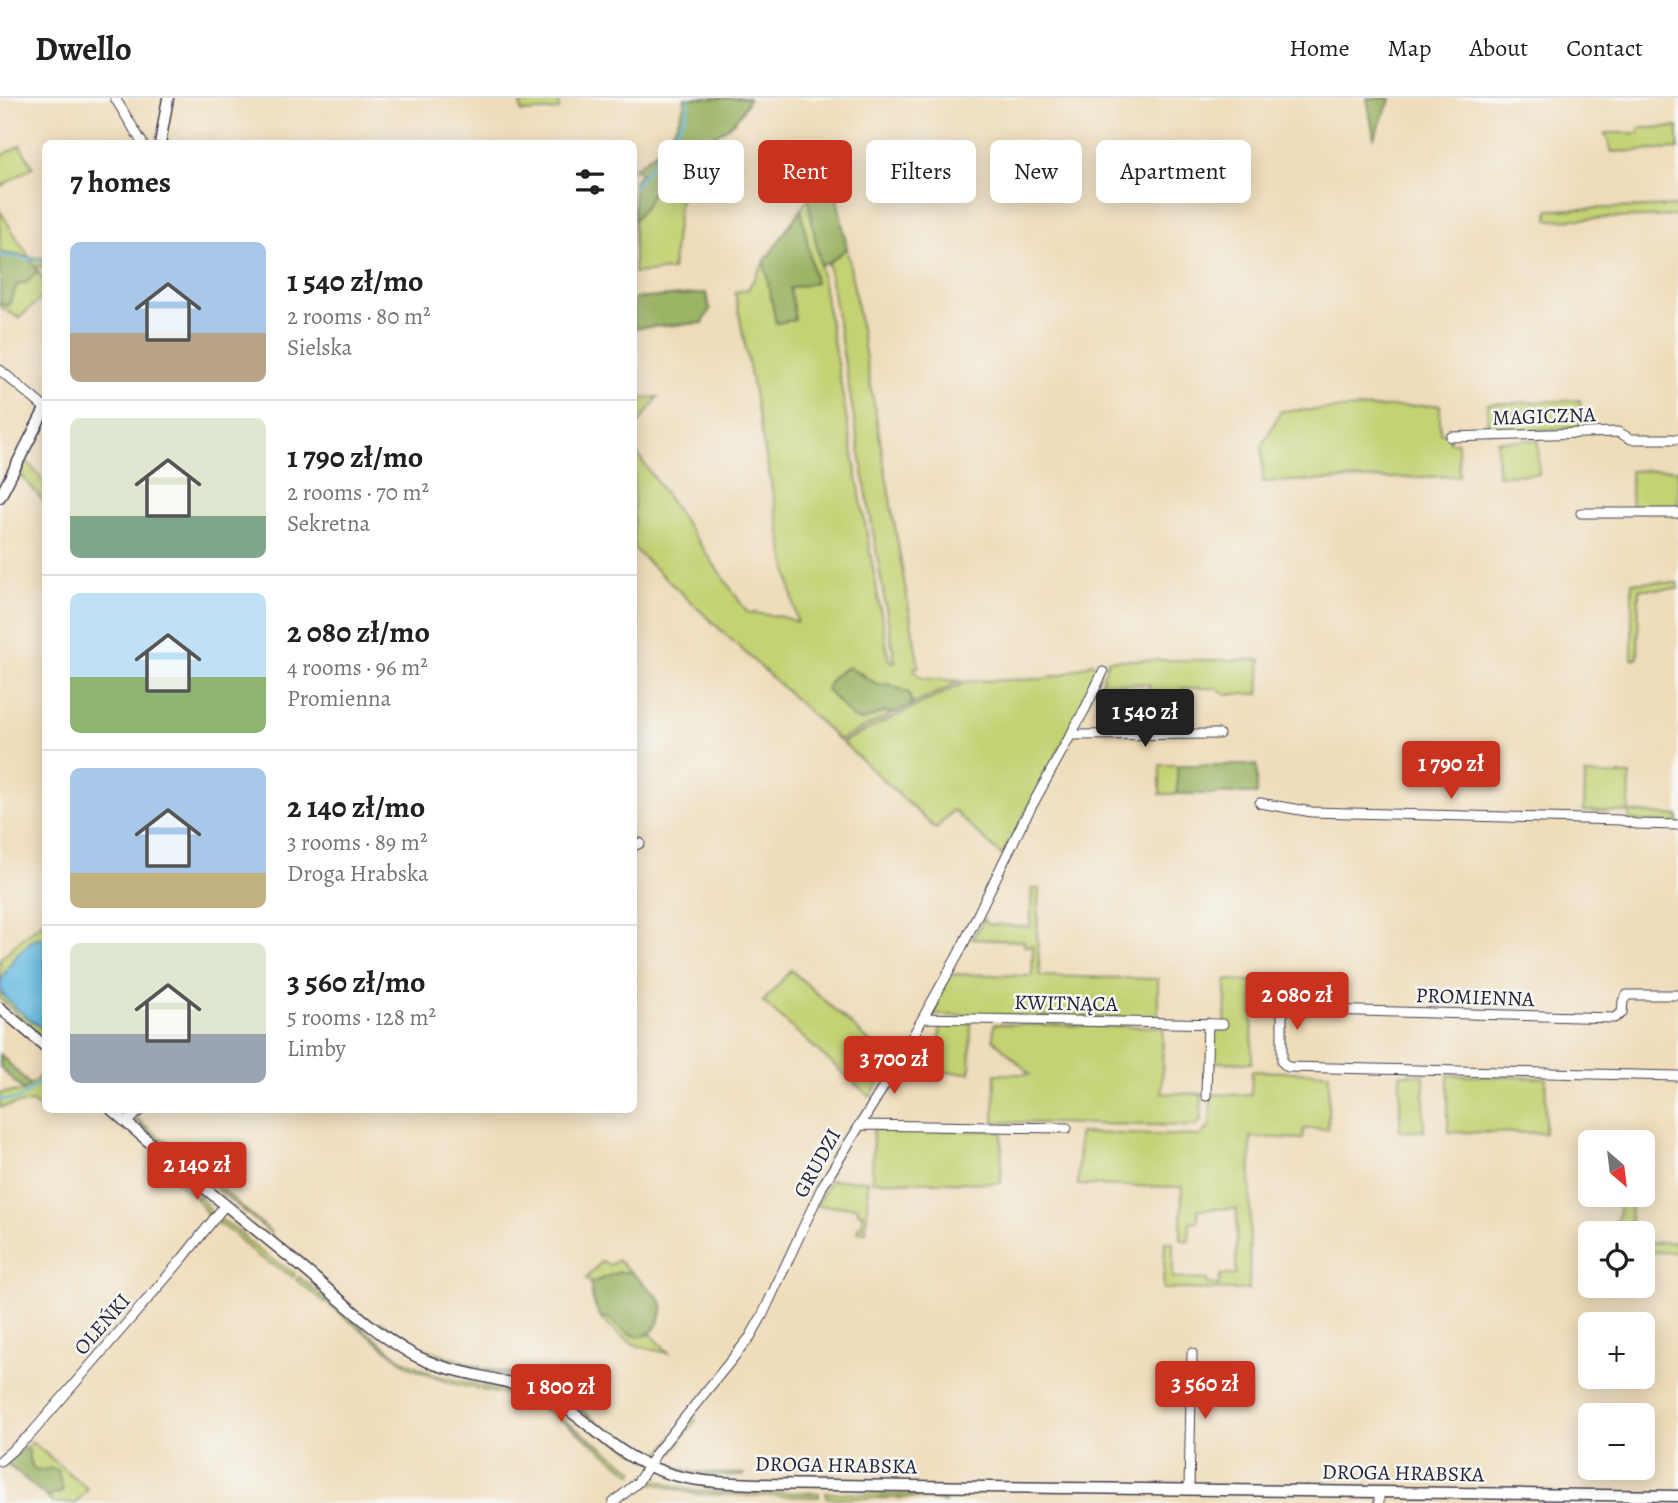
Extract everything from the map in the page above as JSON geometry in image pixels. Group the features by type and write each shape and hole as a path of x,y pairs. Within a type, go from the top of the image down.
{"street":[{"path":"115,98 141,140"},
{"path":"161,140 168,98"},
{"path":"0,370 42,405"},
{"path":"0,497 42,414"},
{"name":"MAGICZNA","path":"1451,437 1618,432 1630,439 1678,439"},
{"path":"1581,513 1678,513"},
{"name":"GRUDZI","path":"613,1503 638,1482 647,1466 750,1338 822,1187 965,943 1024,820 1103,672"},
{"path":"1071,735 1219,734"},
{"path":"1260,803 1312,813 1620,820 1636,824 1678,825"},
{"name":"PROMIENNA","path":"1678,995 1627,995 1623,1001 1622,1013 1614,1018 1288,1009 1282,1014 1282,1062 1288,1067 1678,1076"},
{"path":"0,1008 42,1044"},
{"name":"KWITNĄCA","path":"923,1018 1223,1024"},
{"path":"1206,1096 1208,1023"},
{"name":"DROGA HRABSKA","path":"116,1113 409,1353 444,1368 516,1384 543,1395 647,1466 681,1478 707,1482 1189,1488 1379,1497 1672,1498"},
{"path":"126,1122 137,1113"},
{"path":"859,1125 1066,1128"},
{"name":"OLEŃKI","path":"0,1461 31,1434 183,1258 225,1205"},
{"path":"1189,1488 1192,1353"}],"green space":[{"path":"520,98 558,98 559,110 521,112"},
{"path":"685,98 749,98 731,124 705,140 666,140 679,118"},
{"path":"1367,98 1391,98 1374,137"},
{"path":"1678,127 1678,149 1612,152 1605,133 1639,133 1639,128"},
{"path":"20,145 33,167 0,187 0,157"},
{"path":"657,151 658,176 647,203 637,216 637,178 641,173 637,171 637,167"},
{"path":"658,176 658,203 679,203 672,270 637,273 637,216 647,203"},
{"path":"805,203 809,203 889,660 895,662 828,263 847,248 919,667 914,667 915,672 922,678 961,681 912,705 911,699 898,688 888,684 878,685 859,672 862,721 883,712 895,713 839,740 637,552 637,453 747,612 783,617 797,622 735,292 748,289 764,262 776,323 795,320 790,288 815,283 801,209"},
{"path":"809,203 838,203 847,248 828,263 820,265"},
{"path":"1678,206 1678,216 1548,220 1548,210"},
{"path":"801,209 815,283 790,288 795,320 776,323 764,262"},
{"path":"0,211 29,257 0,253"},
{"path":"0,253 29,257 38,271 27,282 17,285 8,306 0,304"},
{"path":"29,257 42,259 42,267 34,266"},
{"path":"38,271 42,278 42,298 19,318 0,307 0,304 8,306 17,285 27,282"},
{"path":"706,293 710,309 703,323 637,328 637,299"},
{"path":"658,397 637,426 637,408 640,408 643,398"},
{"path":"1580,400 1581,428 1488,431 1487,404"},
{"path":"1440,405 1440,433 1450,433 1450,442 1458,442 1459,476 1263,482 1262,446 1281,411"},
{"path":"1538,440 1539,474 1498,475 1497,441"},
{"path":"26,460 42,479 42,500 20,474"},
{"path":"1678,469 1678,509 1632,509 1630,471"},
{"path":"1632,582 1678,583 1678,589 1639,589 1638,658 1632,659"},
{"path":"1108,660 1261,660 1259,694 1225,694 1216,688 1182,688 1182,731 1150,731 1149,684 1101,684"},
{"path":"1092,663 1098,665 1100,673 1002,856 953,810 936,829 842,742 968,681 1042,679"},
{"path":"848,667 878,685 888,684 909,693 912,705 895,713 883,712 862,721 854,719 826,689 834,676"},
{"path":"1160,765 1177,765 1177,794 1160,794"},
{"path":"1177,765 1257,765 1257,794 1177,794"},
{"path":"1585,775 1630,775 1629,812 1584,811"},
{"path":"1629,812 1678,816 1678,823 1629,820"},
{"path":"1032,889 1039,889 1037,934 1040,976 1158,979 1158,1018 932,1015 930,1010 952,974 1032,976 1033,946 1024,946 1024,941 972,939 984,919 987,924 1030,927"},
{"path":"42,922 42,1036 0,999 0,959"},
{"path":"791,970 892,1062 870,1097 763,1002"},
{"path":"1226,980 1253,981 1252,1063 1212,1062 1213,1034 1218,1028 1225,1028"},
{"path":"940,1022 971,1023 970,1073 939,1072"},
{"path":"994,1024 1163,1027 1162,1093 1202,1094 1201,1121 1195,1126 994,1122 995,1074 1030,1074 993,1039"},
{"path":"0,1054 30,1085 24,1091 0,1067"},
{"path":"1252,1071 1329,1073 1328,1129 1304,1129 1303,1139 1251,1137 1249,1290 1163,1289 1165,1242 1173,1243 1173,1278 1207,1280 1208,1284 1219,1285 1220,1275 1236,1275 1237,1209 1198,1209 1198,1221 1190,1222 1189,1241 1181,1239 1182,1187 1078,1185 1079,1133 1200,1136 1210,1126 1211,1094 1251,1095"},
{"path":"1400,1074 1424,1075 1424,1131 1400,1131"},
{"path":"42,1075 42,1110 32,1102 0,1107 0,1093 24,1091"},
{"path":"1448,1075 1546,1078 1545,1133 1448,1132"},
{"path":"136,1118 159,1137 173,1143 209,1178 207,1180 177,1152 179,1150 156,1138 136,1121"},
{"path":"873,1129 1002,1131 1001,1183 872,1181"},
{"path":"153,1157 171,1172 170,1176 152,1161"},
{"path":"174,1174 192,1189 192,1194 195,1192 194,1196 197,1198 199,1195 212,1214 208,1218 199,1203 171,1177"},
{"path":"830,1180 868,1181 866,1232 858,1232 858,1226 862,1226 862,1213 858,1213 858,1207 816,1206"},
{"path":"214,1182 272,1233 272,1234 211,1184"},
{"path":"1619,1208 1630,1208 1631,1221 1616,1221"},
{"path":"220,1220 233,1227 255,1248 295,1274 293,1277 258,1256 234,1234 217,1224"},
{"path":"1678,1242 1678,1252 1655,1252 1655,1243"},
{"path":"617,1260 631,1272 618,1272 591,1283 586,1279 601,1262 611,1265"},
{"path":"619,1272 631,1272 663,1305 654,1329 644,1336 630,1334 607,1317 601,1318 595,1306 591,1283"},
{"path":"299,1277 401,1359 434,1375 478,1385 477,1389 450,1383 411,1368 296,1280"},
{"path":"606,1317 640,1336 651,1334 669,1353 632,1343 601,1319"},
{"path":"381,1321 411,1344 481,1369 426,1353 400,1339"},
{"path":"485,1368 542,1380 647,1457 627,1448 562,1397 544,1387"},
{"path":"482,1386 518,1395 549,1409 635,1471 633,1474 547,1412 521,1399 481,1390"},
{"path":"689,1419 696,1420 664,1464 693,1472 744,1474 743,1476 701,1475 657,1463 658,1455"},
{"path":"32,1442 88,1489 76,1503 53,1503 48,1498 54,1493 58,1494 61,1487 59,1480 46,1470 37,1471 32,1468 26,1447"},
{"path":"26,1447 35,1469 57,1470 63,1490 60,1493 54,1493 48,1498 6,1463"},
{"path":"646,1477 693,1491 819,1493 819,1497 694,1494 653,1483 638,1488"},
{"path":"826,1493 931,1495 940,1497 946,1503 929,1498 826,1498"}],"water":[{"path":"38,937 42,939 42,1029 13,1006 0,989 3,976 24,947"}],"waterway":[{"path":"637,183 683,120 689,98"},
{"path":"0,255 42,260"},
{"path":"0,1100 19,1099 42,1081"}]}
